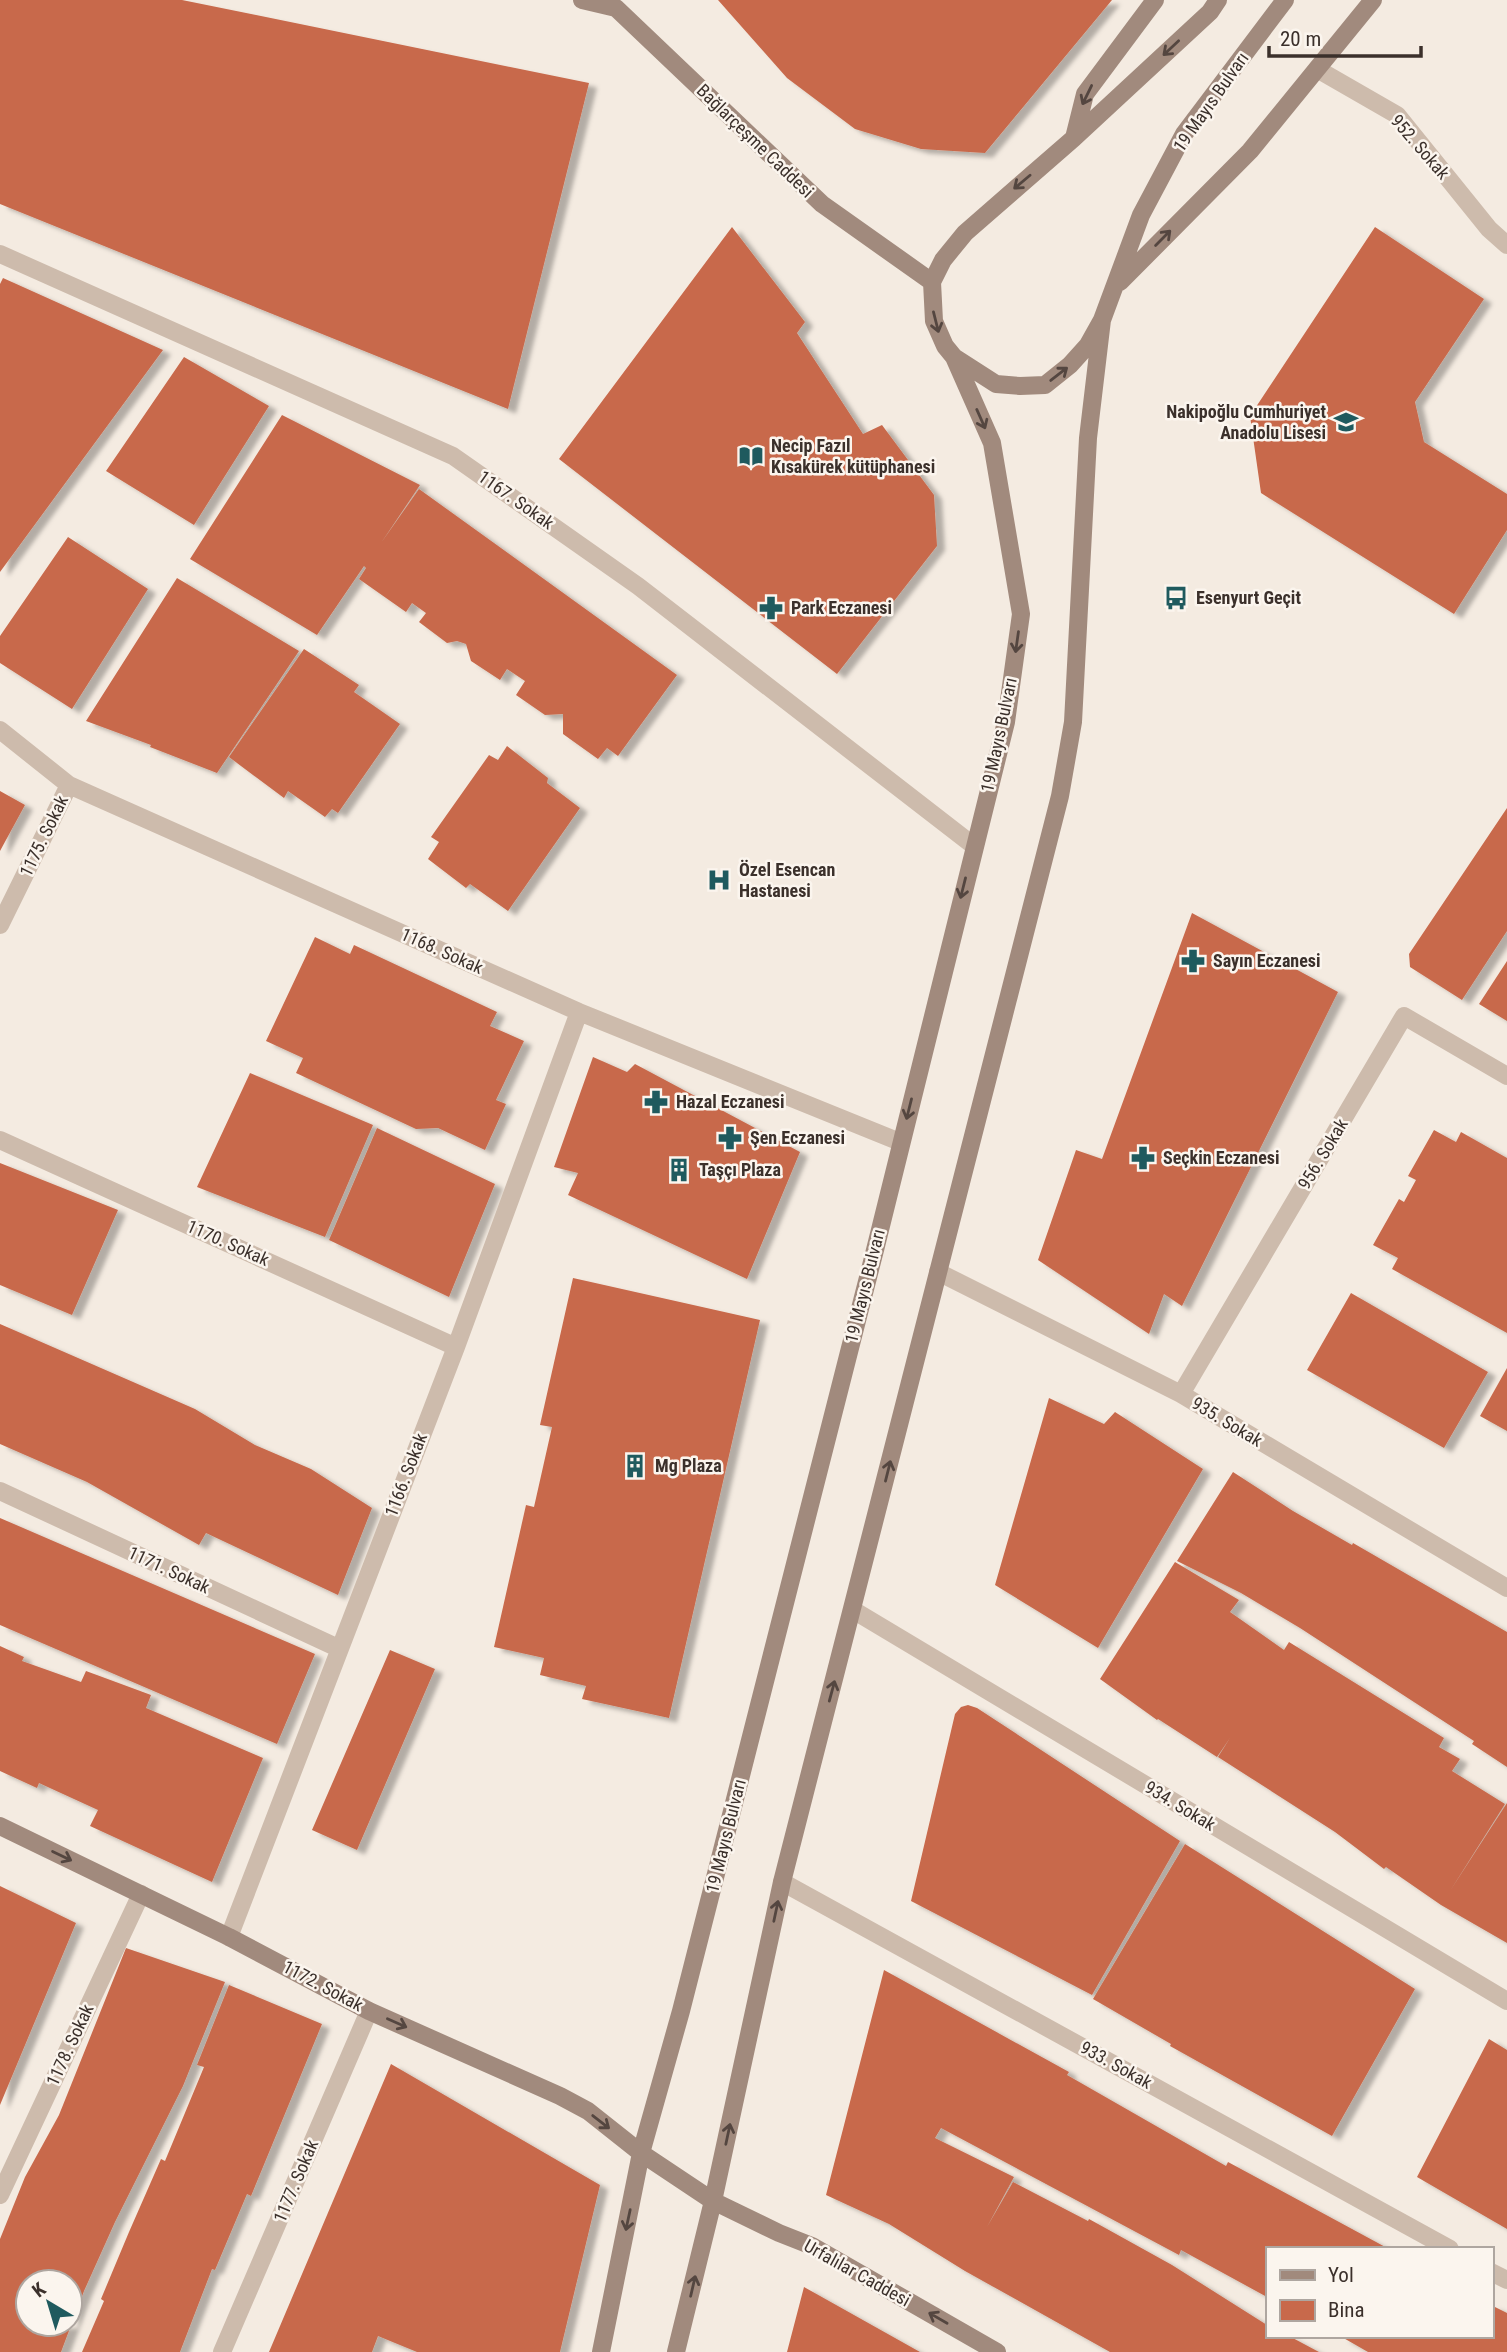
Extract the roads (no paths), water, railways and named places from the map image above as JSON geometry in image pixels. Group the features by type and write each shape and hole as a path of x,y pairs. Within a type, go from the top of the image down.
{"main road":[{"name":"Bağlarçeşme Caddesi","path":"582,0 616,4 822,204 932,282"},
{"path":"1074,138 1085,94 1155,0"},
{"path":"932,282 943,260 965,233 1074,138 1210,12 1219,0"},
{"name":"19 Mayıs Bulvarı","path":"1102,320 1140,215 1184,134 1285,0"},
{"path":"1115,287 1250,151 1373,0"},
{"name":"19 Mayıs Bulvarı","path":"601,2352 642,2153 681,2011 872,1263 1006,722 1021,614 992,443 954,357 945,346 934,321 932,282"},
{"path":"954,357 996,384 1045,385 1070,365 1088,345 1102,320"},
{"path":"676,2352 713,2200 782,1882 1060,796 1073,722 1088,438 1102,320"},
{"name":"1172. Sokak","path":"0,1826 229,1937 369,2011 560,2096 587,2111 642,2153 713,2200"},
{"name":"Urfalılar Caddesi","path":"713,2200 779,2233 812,2246 997,2352"}],"street":[{"name":"952. Sokak","path":"1317,69 1397,115 1489,229 1507,245"},
{"name":"1167. Sokak","path":"0,254 453,456 638,586 974,846"},
{"name":"1168. Sokak","path":"0,730 69,785 579,1012 900,1142"},
{"name":"1175. Sokak","path":"0,925 69,785"},
{"name":"1166. Sokak","path":"229,1937 456,1347 579,1012"},
{"name":"956. Sokak","path":"1181,1394 1404,1016 1507,1076"},
{"name":"1170. Sokak","path":"0,1140 456,1347"},
{"name":"935. Sokak","path":"938,1272 1181,1394 1507,1588"},
{"name":"1171. Sokak","path":"0,1491 338,1648"},
{"name":"934. Sokak","path":"853,1610 1507,2001"},
{"name":"933. Sokak","path":"782,1882 1446,2247"},
{"name":"1178. Sokak","path":"0,2196 141,1894"},
{"name":"1177. Sokak","path":"222,2352 369,2011"}],"place":[{"name":"Nakipoğlu Cumhuriyet Anadolu Lisesi","path":"1346,422"},
{"name":"Necip Fazıl Kısakürek kütüphanesi","path":"751,456"},
{"name":"Esenyurt Geçit","path":"1176,598"},
{"name":"Park Eczanesi","path":"771,608"},
{"name":"Özel Esencan Hastanesi","path":"719,880"},
{"name":"Sayın Eczanesi","path":"1193,961"},
{"name":"Hazal Eczanesi","path":"656,1102"},
{"name":"Şen Eczanesi","path":"730,1138"},
{"name":"Seçkin Eczanesi","path":"1143,1158"},
{"name":"Taşçı Plaza","path":"679,1170"},
{"name":"Mg Plaza","path":"635,1466"}]}
